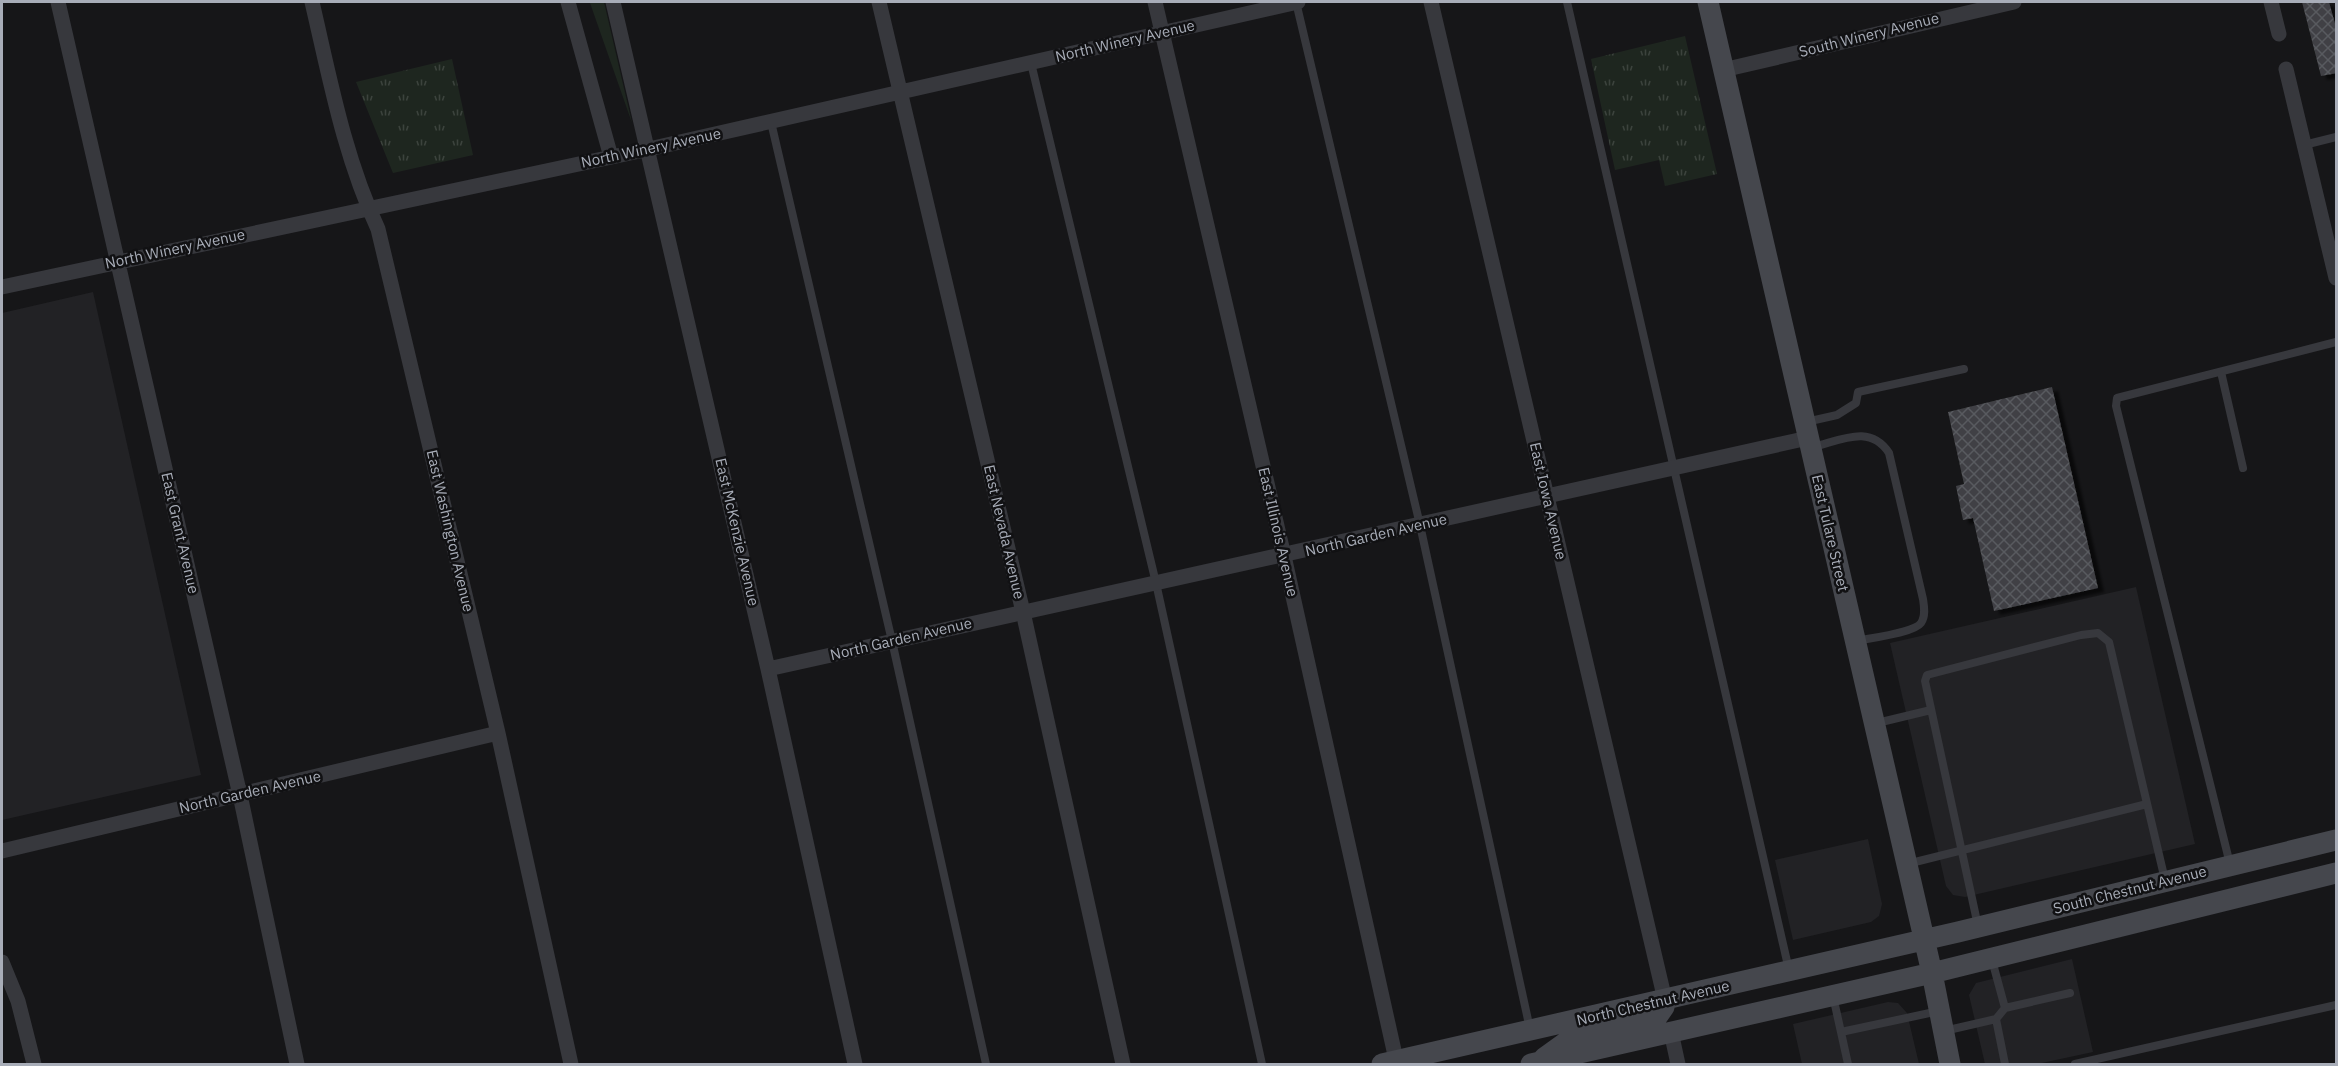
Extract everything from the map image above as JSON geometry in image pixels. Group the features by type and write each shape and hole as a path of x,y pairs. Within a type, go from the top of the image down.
{"main road":[{"name":"East Tulare Street","path":"1708,2 1932,973 1950,1065"},
{"name":"South Chestnut Avenue","path":"1924,940 2337,840"},
{"path":"1535,1064 1932,973 2337,873"},
{"name":"North Chestnut Avenue","path":"1392,1063 1924,940"},
{"path":"1535,1064 1569,1040 1657,1017 1664,1007 1665,1000"}],"street":[{"name":"East Grant Avenue","path":"58,2 240,795 297,1065"},
{"name":"East Washington Avenue","path":"312,2 342,132 369,210 378,229 498,733 571,1065"},
{"path":"568,2 611,157"},
{"name":"East McKenzie Avenue","path":"613,2 768,669 855,1065"},
{"name":"East Nevada Avenue","path":"879,2 1023,612 1123,1065"},
{"name":"East Illinois Avenue","path":"1155,2 1284,556 1392,1063"},
{"name":"North Winery Avenue","path":"2,287 649,149 1296,2"},
{"name":"East Iowa Avenue","path":"1431,2 1665,1000"},
{"name":"South Winery Avenue","path":"1723,70 1946,9 2014,2"},
{"path":"2271,2 2279,34"},
{"path":"2286,69 2337,278"},
{"name":"North Garden Avenue","path":"768,669 1284,556 1547,495 1675,469 1808,436"},
{"name":"North Garden Avenue","path":"2,851 498,733"},
{"path":"2,962 18,1001 34,1065"},
{"path":"1671,1032 1678,1065"}],"lane":[{"path":"1296,2 1420,525 1531,1030"},
{"path":"1567,2 1789,972"},
{"path":"1031,63 1156,584 1262,1065"},
{"path":"771,122 892,641 986,1065"},
{"path":"2304,145 2337,137"},
{"path":"2230,866 2116,405 2117,398 2337,342"},
{"path":"1808,436 1847,411 1856,403 1858,392 1964,369"},
{"path":"2221,372 2244,468"},
{"path":"1808,436 1872,436 1881,441 1889,453 1923,599 1924,612 1921,623 1913,628 1855,641"},
{"path":"1979,927 1925,681 1927,675 2081,635 2098,633 2109,642 2165,882"},
{"path":"1874,723 1931,710"},
{"path":"1906,864 2147,804"},
{"path":"1992,958 2005,1008"},
{"path":"1841,1032 1942,1021 1996,1019 2005,1008 2070,993"},
{"path":"1833,995 1848,1065"},
{"path":"2075,1065 2337,1005"},
{"path":"1996,1019 2005,1065"}],"shaded area":[{"path":"93,292 201,775 2,820 2,313"},
{"path":"2136,587 2195,844 1965,897 1953,895 1946,886 1890,643"},
{"path":"1868,839 1882,904 1879,916 1871,922 1793,940 1775,860"},
{"path":"2072,959 2093,1052 2037,1064 1985,1064 1969,995 1976,983"},
{"path":"1888,1002 1898,1003 1907,1013 1919,1064 1802,1064 1793,1024"}],"green space":[{"path":"604,2 632,123 590,3"},
{"path":"1685,36 1717,174 1665,186 1659,160 1615,170 1591,59"},
{"path":"452,59 473,155 393,173 356,82"}],"building":[{"path":"2302,2 2329,2 2337,31 2337,73 2321,76"},
{"path":"2052,387 2098,588 1994,611 1973,518 1963,520 1956,486 1964,484 1948,412"}]}
